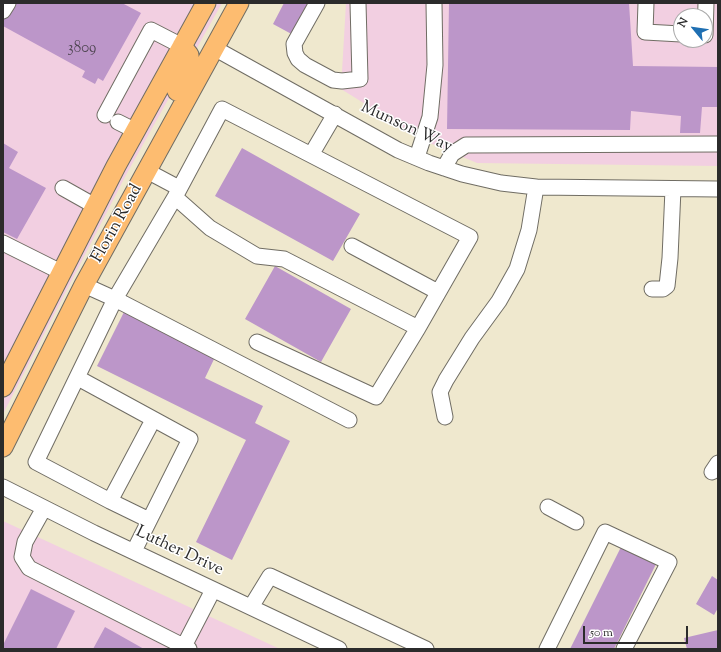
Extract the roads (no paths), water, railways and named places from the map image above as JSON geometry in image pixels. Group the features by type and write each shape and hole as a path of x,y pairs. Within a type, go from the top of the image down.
{"main road":[{"name":"Florin Road","path":"3,387 95,206 206,3"},
{"path":"214,48 210,17 216,3"},
{"name":"Florin Road","path":"3,447 84,286 239,3"},
{"path":"164,140 160,124 185,76 189,63 190,56 182,46"}],"street":[{"path":"3,11 8,3"},
{"path":"317,3 294,44 294,53 298,59 305,64 333,80 342,81 360,79 358,3"},
{"path":"416,157 430,117 435,65 434,3"},
{"path":"646,3 645,32 673,34"},
{"path":"136,131 112,119 151,30 182,46"},
{"name":"Munson Way","path":"214,48 398,150 462,174 501,183 536,187 718,189"},
{"path":"149,520 36,462 115,299 177,193 222,109 470,237 418,328 376,397 257,342"},
{"path":"311,155 334,114"},
{"path":"444,168 452,154 466,146 718,144"},
{"path":"147,171 177,193 210,228 257,256 284,259 418,328"},
{"path":"445,417 440,392 468,344 499,301 517,270 529,230 536,187"},
{"path":"63,188 95,206"},
{"path":"652,289 663,289 667,286 670,258 673,189"},
{"path":"3,243 61,272"},
{"path":"352,246 438,292"},
{"path":"84,286 115,299 349,420"},
{"path":"78,378 190,439 134,552"},
{"path":"110,501 153,420"},
{"name":"Luther Drive","path":"3,487 134,552 338,649"},
{"path":"548,507 576,522"},
{"path":"44,508 25,542 22,557 29,568 186,648 213,590"},
{"path":"547,649 604,532 669,562 624,649"},
{"path":"251,607 270,576 426,649"}]}
